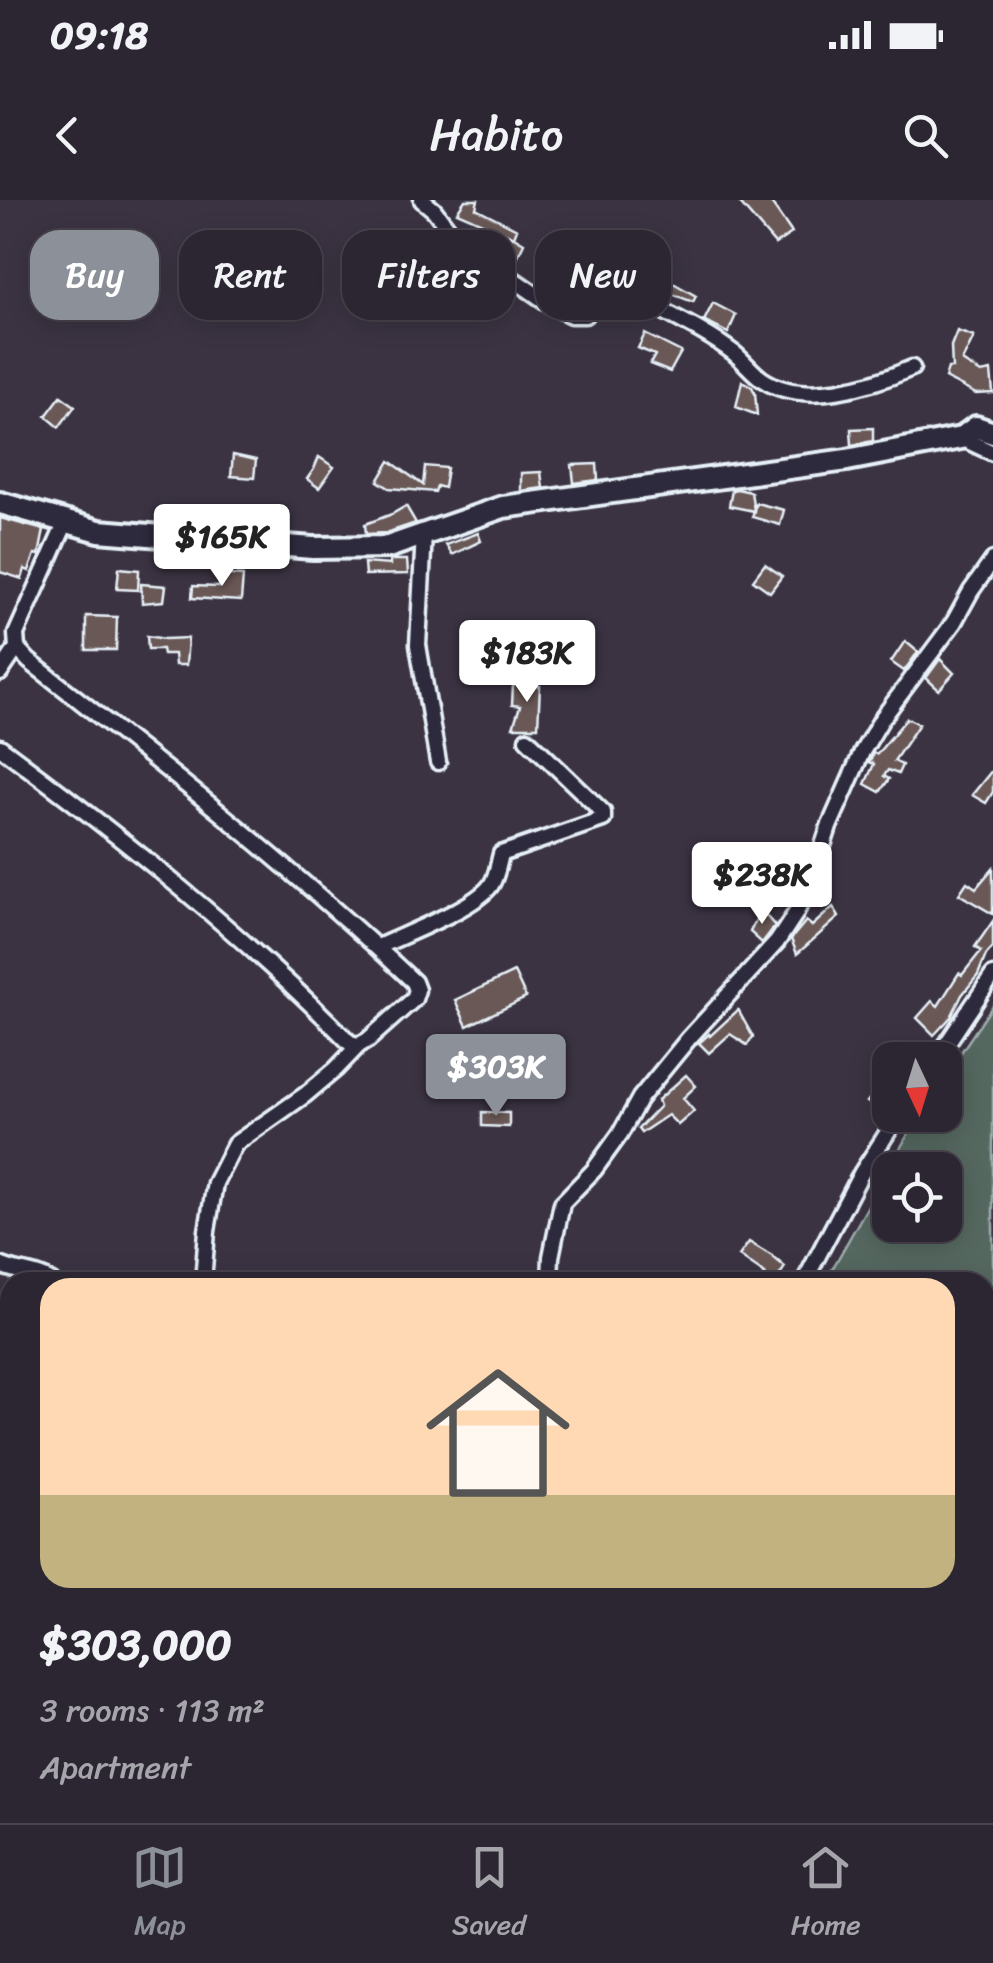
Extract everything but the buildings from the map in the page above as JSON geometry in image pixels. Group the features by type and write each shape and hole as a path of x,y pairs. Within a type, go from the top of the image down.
{"street":[{"path":"422,200 456,240 570,315 585,315 610,291 625,292 699,329 738,356 762,379 786,392 864,386 912,368"},
{"path":"0,503 99,531 313,548 388,547 503,507 847,460 962,438 976,426 993,433"},
{"path":"962,438 993,453"},
{"path":"0,673 17,648 16,634 66,522"},
{"path":"424,534 418,645 438,762"},
{"path":"550,1272 562,1202 594,1170 660,1072 688,1038 777,942 796,913 862,752 993,560"},
{"path":"17,648 188,785 378,948 414,982 417,990 414,999 336,1069 235,1144 214,1183 204,1272"},
{"path":"378,948 474,901 488,889 501,854 603,819 603,812 527,740"},
{"path":"0,747 144,856 301,993 350,1043 359,1045"},
{"path":"948,1042 993,975"},
{"path":"810,1272 862,1172 888,1132"}],"green space":[{"path":"993,1005 993,1272 831,1272 872,1198 872,1242 962,1242 962,1152 898,1152 909,1132 962,1132 962,1051"}]}
